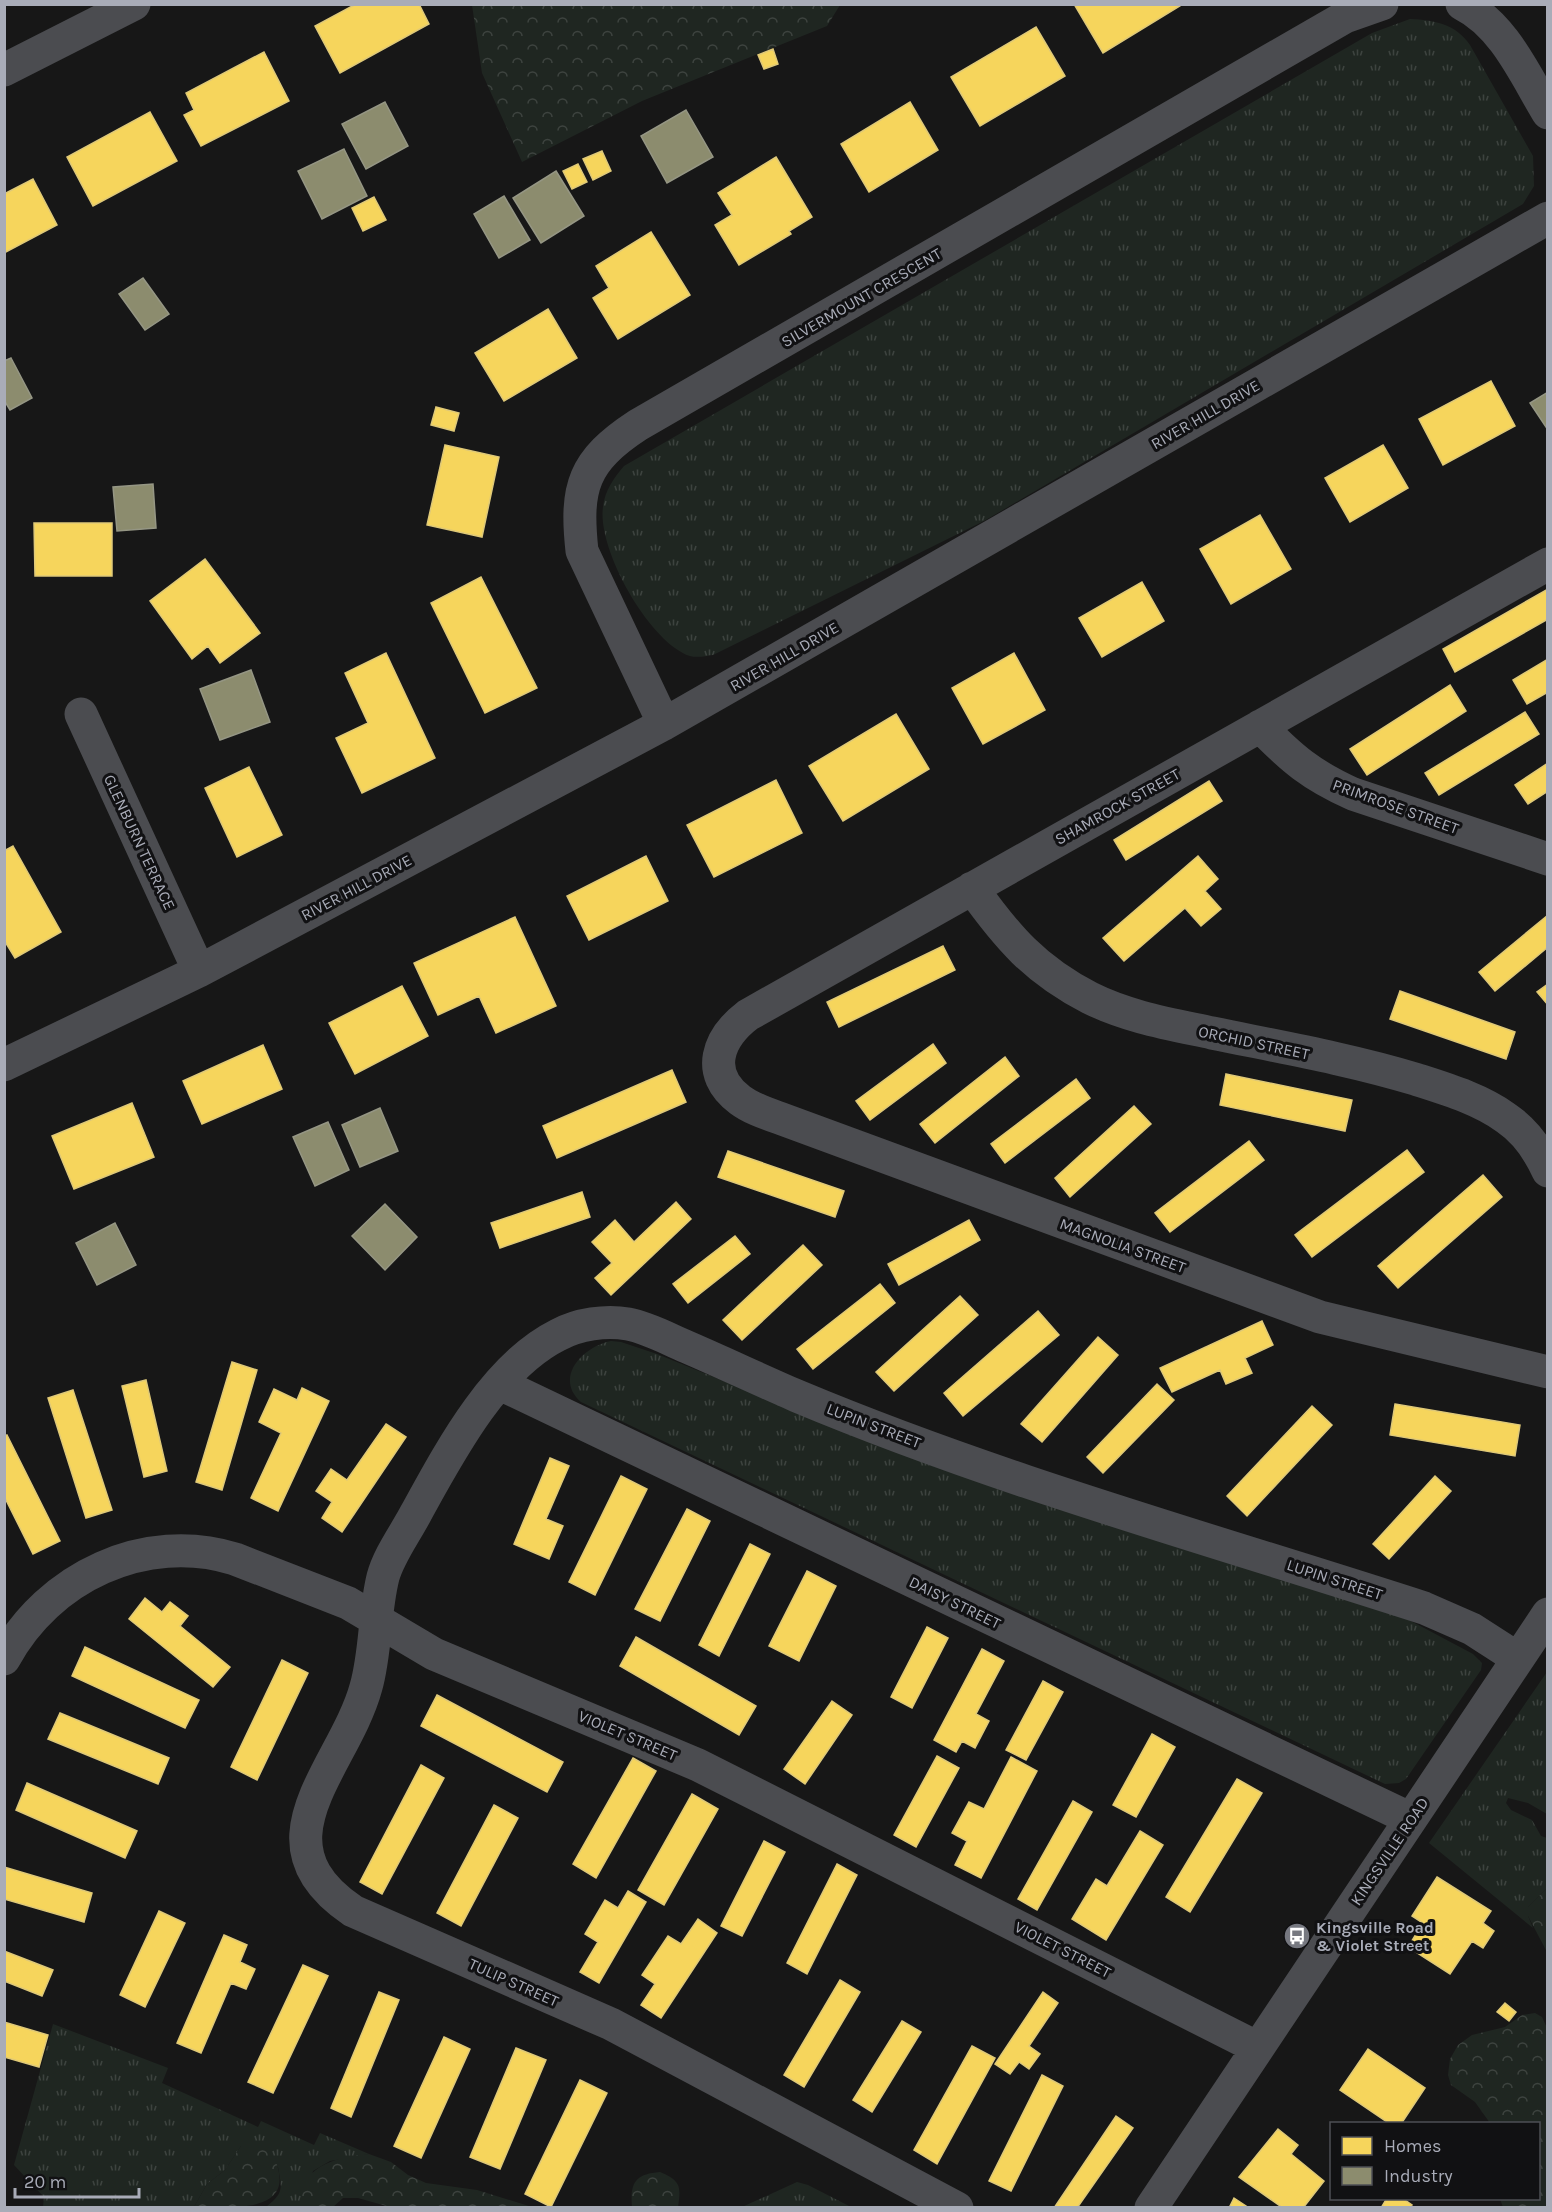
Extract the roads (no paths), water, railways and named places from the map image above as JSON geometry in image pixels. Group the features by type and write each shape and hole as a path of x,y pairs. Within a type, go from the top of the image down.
{"street":[{"path":"4,70 134,4"},
{"name":"SILVERMOUNT CRESCENT","path":"664,724 582,551 579,522 581,495 586,476 598,456 638,425 1345,17 1382,4"},
{"path":"1462,4 1474,10 1495,29 1548,113"},
{"name":"RIVER HILL DRIVE","path":"4,1065 199,971 664,724 1548,218"},
{"name":"SHAMROCK STREET","path":"720,1074 718,1062 724,1038 748,1015 1548,564"},
{"name":"GLENBURN TERRACE","path":"81,714 199,971"},
{"name":"PRIMROSE STREET","path":"1260,726 1301,766 1353,794 1548,859"},
{"name":"ORCHID STREET","path":"972,888 1005,933 1024,954 1046,972 1091,998 1147,1019 1359,1064 1438,1086 1485,1105 1508,1119 1527,1138 1548,1171"},
{"name":"MAGNOLIA STREET","path":"720,1074 726,1087 739,1100 762,1112 1308,1313 1358,1328 1548,1372"},
{"name":"LUPIN STREET","path":"377,1622 382,1581 389,1562 456,1442 500,1384 541,1345 559,1334 597,1324 630,1324 825,1407 1002,1473 1424,1608 1472,1629 1518,1658"},
{"name":"DAISY STREET","path":"500,1384 1411,1819"},
{"name":"VIOLET STREET","path":"4,1659 15,1639 35,1614 59,1592 81,1577 122,1560 170,1551 216,1553 324,1592 422,1648 720,1775 1258,2048"},
{"name":"KINGSVILLE ROAD","path":"1152,2208 1548,1614"},
{"name":"TULIP STREET","path":"377,1622 363,1697 313,1798 306,1818 306,1852 314,1871 335,1899 353,1911 611,2024 957,2208"}],"place":[{"name":"Kingsville Road & Violet Street","path":"1297,1936"}]}
